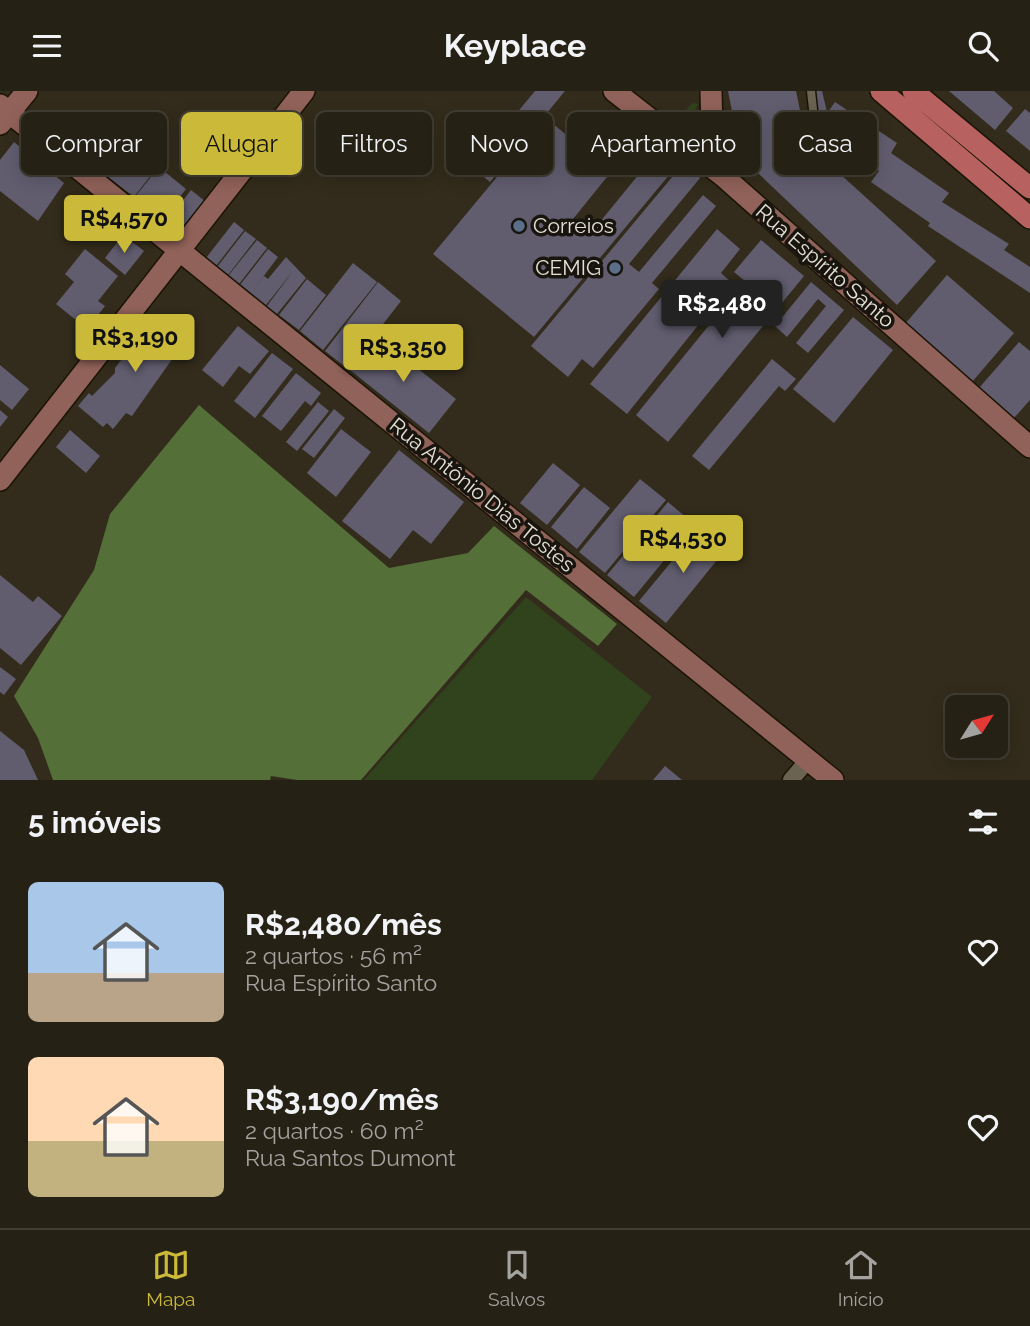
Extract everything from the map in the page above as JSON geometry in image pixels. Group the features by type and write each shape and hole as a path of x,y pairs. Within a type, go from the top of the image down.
{"main road":[{"path":"881,91 1030,218"},
{"path":"913,91 1030,188"}],"street":[{"path":"3,114 27,91"},
{"path":"0,480 304,91"},
{"name":"Rua Espírito Santo","path":"614,91 723,176 1030,447"},
{"path":"711,91 712,129 718,166 723,176"},
{"name":"Rua Antônio Dias Tostes","path":"3,114 179,250 833,780"},
{"path":"791,780 808,760"}],"lane":[{"path":"811,91 813,112"}],"green space":[{"path":"692,103 698,104 694,112 685,112"},
{"path":"199,405 389,568 468,553 494,526 617,624 598,646 526,590 361,780 297,780 271,776 270,780 53,780 38,738 14,696 94,570 110,514"},
{"path":"526,597 652,697 592,780 364,780"}],"building":[{"path":"535,91 565,91 548,112 518,112"},
{"path":"728,91 796,91 800,112 774,112 774,175 841,175 936,261 897,305 760,175 760,112 732,112"},
{"path":"811,91 822,91 827,112 816,112"},
{"path":"949,91 994,91 1013,108 995,130"},
{"path":"835,102 850,112 828,112"},
{"path":"1025,109 1030,113 1030,151 1006,131"},
{"name":"Correios","path":"553,124 567,135 567,175 609,175 573,219 591,233 638,175 669,175 534,337 433,254 499,175 553,175"},
{"path":"877,130 897,143 891,153 949,193 942,202 1009,244 1004,250 1030,267 1030,293 928,226 930,223 871,182 879,171"},
{"path":"14,142 21,148 21,175 54,175 64,183 38,221 0,191 0,160"},
{"path":"167,174 186,189 162,220 134,198 153,175"},
{"path":"106,175 151,175 134,197"},
{"path":"482,175 496,175 490,182"},
{"name":"CEMIG","path":"674,175 696,175 700,178 629,264 639,272 703,195 716,206 652,283 659,289 593,368 582,359 568,377 531,346"},
{"path":"191,190 211,206 184,241 164,225"},
{"path":"234,222 244,230 216,266 206,258"},
{"path":"717,229 740,249 721,273 732,283 627,414 590,384"},
{"path":"245,231 256,239 228,275 217,267"},
{"path":"123,235 144,251 125,275 105,258"},
{"path":"257,240 267,248 239,284 228,276"},
{"path":"761,240 804,276 668,442 636,415 745,281 734,272"},
{"path":"85,249 118,276 98,301 105,306 87,329 56,304 74,282 65,274"},
{"path":"268,249 278,257 254,289 264,276 268,279 286,257 306,278 277,314 267,306 293,271 266,305 240,285"},
{"path":"353,263 377,282 323,350 300,331"},
{"path":"947,275 1014,333 972,382 905,324"},
{"path":"307,279 326,295 299,330 279,315"},
{"path":"378,282 401,301 348,369 325,351"},
{"path":"811,282 844,310 808,353 796,343 826,306 818,299 787,337 775,326"},
{"path":"157,314 187,338 132,416 126,413 113,429 107,423 103,427 78,406 89,393 92,396 115,373 115,368"},
{"path":"853,317 893,350 834,423 793,389"},
{"path":"238,326 269,351 250,374 239,366 223,387 202,370"},
{"path":"377,336 456,399 429,433 350,370"},
{"path":"1019,342 1030,351 1030,400 1014,418 979,388"},
{"path":"272,353 293,369 255,418 234,401"},
{"path":"772,359 796,379 785,391 779,386 709,470 692,456"},
{"path":"0,365 29,389 12,410 0,400"},
{"path":"296,373 321,393 311,406 305,401 281,431 262,416"},
{"path":"318,402 329,411 297,451 286,442"},
{"path":"334,409 345,418 314,458 302,449"},
{"path":"0,410 8,417 0,427"},
{"path":"341,429 371,452 336,497 307,473"},
{"path":"70,430 100,456 86,473 56,447"},
{"path":"399,450 464,502 431,544 413,530 390,559 342,521"},
{"path":"553,463 580,485 547,525 520,503"},
{"path":"640,479 666,500 605,573 579,552"},
{"path":"584,487 610,508 577,549 551,527"},
{"path":"668,502 694,524 634,597 607,575"},
{"path":"700,527 726,549 666,623 639,601"},
{"path":"0,575 33,602 38,596 62,616 21,665 0,648"},
{"path":"0,667 16,679 4,695 0,692"},
{"path":"0,731 24,750 38,780 0,780"},
{"path":"665,766 682,780 653,780"}],"place":[{"name":"Correios","path":"519,226"},
{"name":"CEMIG","path":"615,268"}]}
